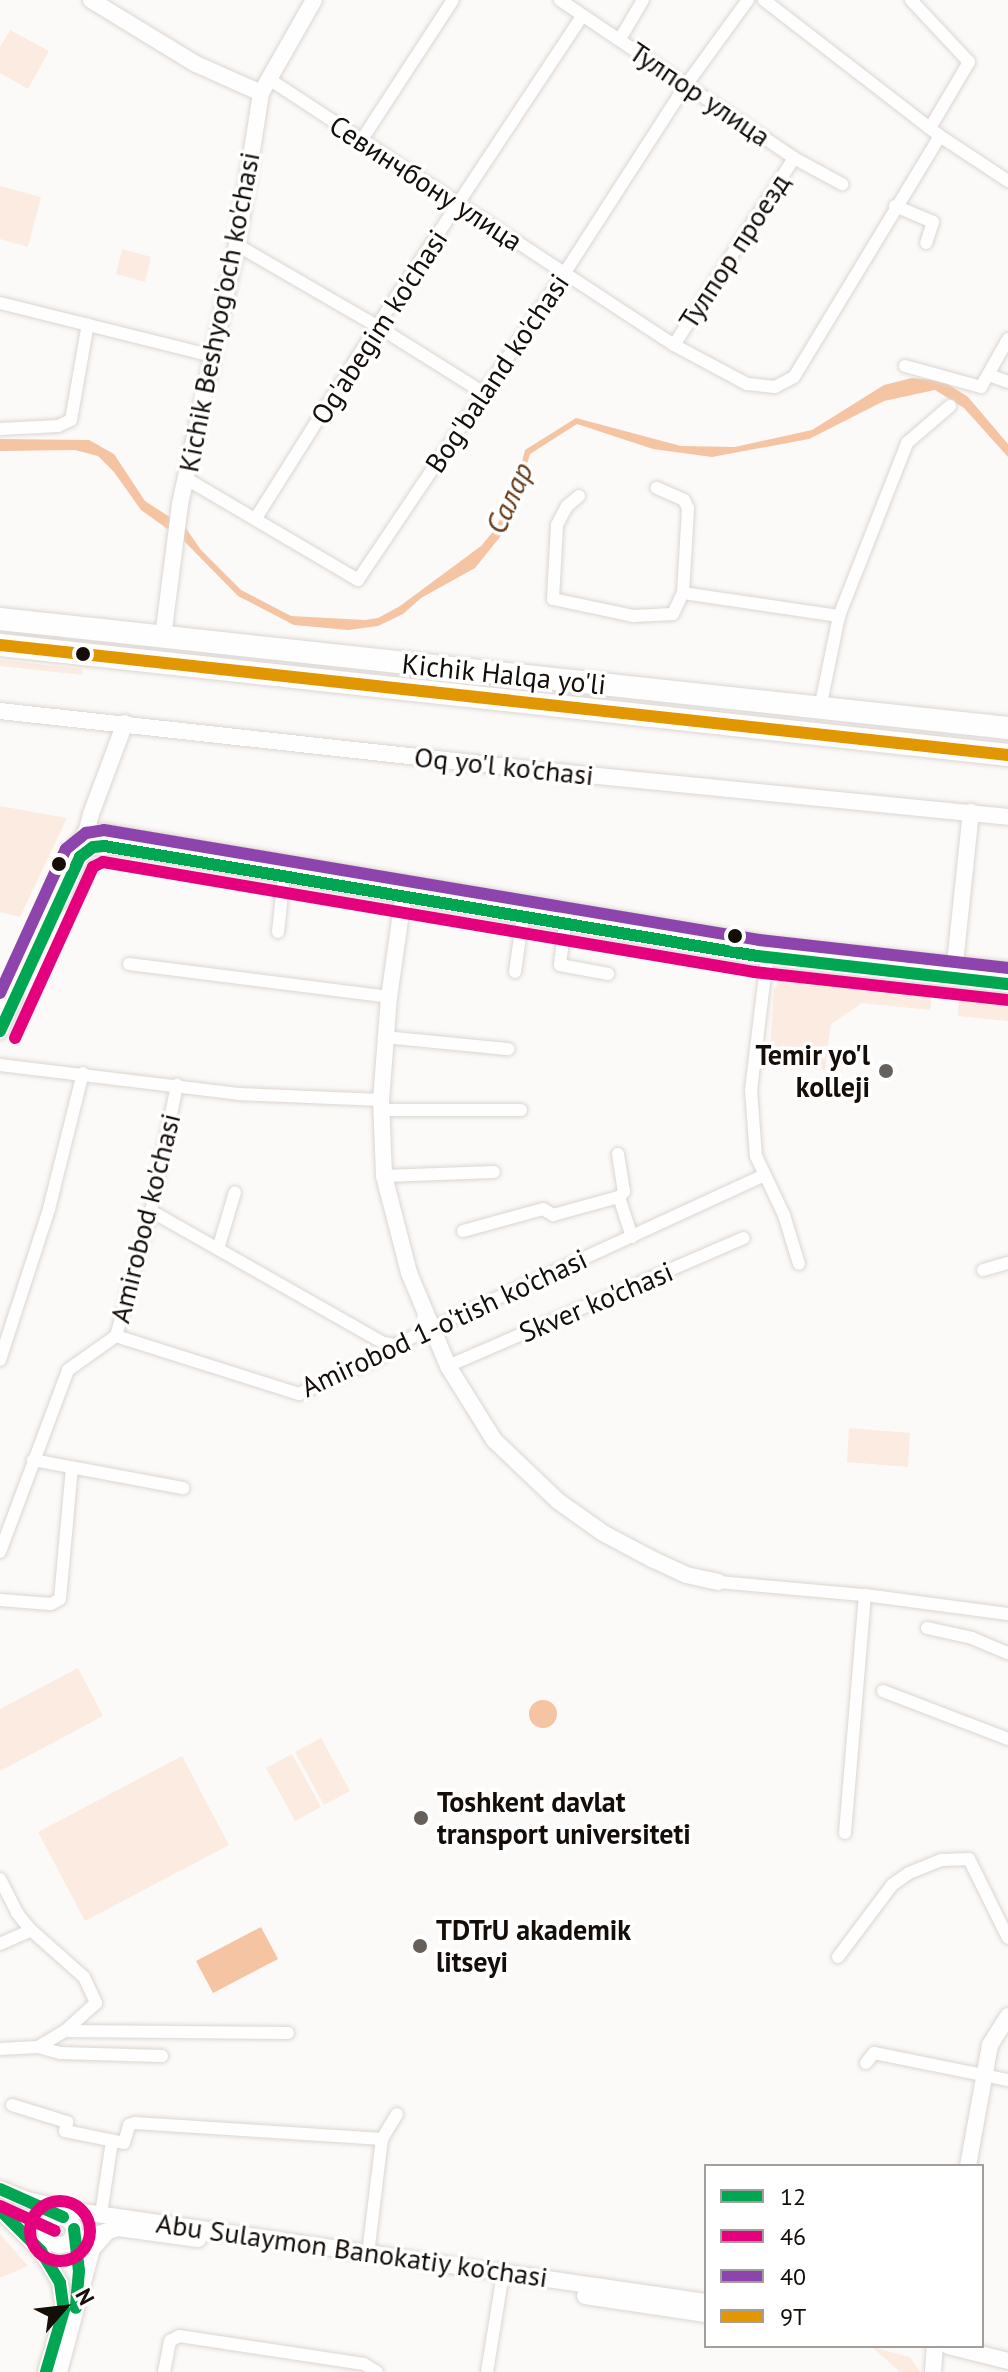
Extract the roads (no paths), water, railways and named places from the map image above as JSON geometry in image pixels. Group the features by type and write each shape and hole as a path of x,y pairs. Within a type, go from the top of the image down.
{"highway":[{"name":"Kichik Halqa yo'li","path":"0,619 1008,728"},
{"path":"161,662 163,637"},
{"name":"Kichik Halqa yo'li","path":"0,645 1008,755"}],"main road":[{"path":"91,0 196,64 265,86"},
{"name":"Kichik Beshyog'och ko'chasi","path":"163,637 180,504 237,245 265,86 314,0"},
{"name":"Oq yo'l ko'chasi","path":"0,711 518,768 1008,817"},
{"path":"0,1031 80,857 85,834 125,723"},
{"path":"954,971 971,812"},
{"path":"85,834 123,833 284,875 404,889 565,924 768,951 954,971 1008,970"},
{"path":"0,1008 64,866 85,834"},
{"path":"80,857 93,847 111,846 214,856 768,951"},
{"path":"404,889 385,1037 381,1105 384,1176 403,1255 448,1366 494,1440 558,1501 603,1533 674,1571 718,1582"},
{"path":"954,971 1008,984"},
{"path":"968,2164 993,2037 1008,2016"},
{"name":"Abu Sulaymon Banokatiy ko'chasi","path":"0,2189 38,2203 83,2212 368,2254 704,2314"},
{"path":"38,2203 70,2233 79,2271 59,2372"},
{"path":"0,2210 18,2226 51,2266 62,2289 68,2316"},
{"path":"18,2226 54,2245 70,2233 83,2212"},
{"path":"51,2266 48,2223 70,2233"},
{"path":"46,2372 92,2249 112,2229"},
{"name":"Abu Sulaymon Banokatiy ko'chasi","path":"70,2233 112,2229 704,2302"},
{"path":"933,2372 935,2348"},
{"path":"956,2348 1008,2361"}],"street":[{"path":"361,141 453,0"},
{"name":"Тулпор улица","path":"560,0 794,158 842,184"},
{"path":"620,39 643,0"},
{"name":"Bog'baland ko'chasi","path":"185,478 358,580 564,274 686,85 748,0"},
{"path":"764,0 935,132 1008,181"},
{"path":"911,0 969,62 895,206 933,222 926,243"},
{"name":"Og'abegim ko'chasi","path":"256,518 377,326 582,16"},
{"name":"Севинчбону улица","path":"265,86 460,203 674,345 747,384 775,387 794,377 895,206"},
{"name":"Тулпор проезд","path":"674,345 794,158"},
{"path":"237,245 377,326 484,393"},
{"path":"0,303 212,356"},
{"path":"0,429 58,426 71,420 88,324"},
{"path":"905,366 981,387 1008,339"},
{"path":"989,375 1008,382"},
{"path":"820,708 839,616 907,443 950,406"},
{"path":"579,496 567,506 557,525 553,599 634,616 673,614 683,593 688,508 684,500 657,488"},
{"path":"683,593 839,616"},
{"path":"278,932 284,875"},
{"path":"515,972 523,916"},
{"path":"565,924 560,965 608,974"},
{"path":"768,951 751,1090 756,1156 784,1215 799,1264"},
{"path":"129,964 389,997"},
{"path":"385,1037 508,1049"},
{"path":"0,1065 238,1094 381,1105 521,1110"},
{"path":"0,1360 49,1209 83,1073"},
{"name":"Amirobod ko'chasi","path":"0,1552 68,1370 116,1336 151,1211 177,1085"},
{"path":"463,1231 543,1209 553,1215 619,1197 624,1192 618,1154"},
{"path":"384,1176 494,1172"},
{"name":"Amirobod 1-o'tish ko'chasi","path":"116,1336 296,1395 381,1357 395,1345 431,1328 763,1176"},
{"path":"218,1249 235,1192"},
{"path":"619,1197 632,1237"},
{"path":"151,1211 383,1343 395,1345"},
{"name":"Skver ko'chasi","path":"448,1366 744,1238"},
{"path":"983,1270 1008,1263"},
{"path":"33,1460 183,1488"},
{"path":"0,1600 51,1604 60,1599 72,1468"},
{"path":"718,1582 865,1595 1008,1614"},
{"path":"845,1833 865,1595"},
{"path":"927,1628 972,1638 1008,1653"},
{"path":"883,1691 1008,1739"},
{"path":"838,1957 892,1885 909,1873 942,1860 969,1859 1008,1938"},
{"path":"0,1879 17,1913 31,1930 84,1977 96,2003 65,2031 38,2047"},
{"path":"0,1944 31,1930"},
{"path":"65,2031 288,2033"},
{"path":"0,2049 38,2047 60,2053 162,2056"},
{"path":"866,2063 874,2053 1008,2080"},
{"path":"12,2105 67,2122 65,2131 124,2143 129,2125 135,2123 382,2139"},
{"path":"368,2254 382,2139 397,2114"},
{"path":"101,2214 112,2141"},
{"path":"487,2372 503,2278"},
{"path":"164,2372 170,2341 179,2336 364,2364 377,2372"}],"place":[{"name":"Temir yo'l kolleji","path":"886,1071"},
{"name":"Toshkent davlat transport universiteti","path":"421,1818"},
{"name":"TDTrU akademik litseyi","path":"420,1946"}],"water label":[{"name":"Салар","path":"509,498"}]}
